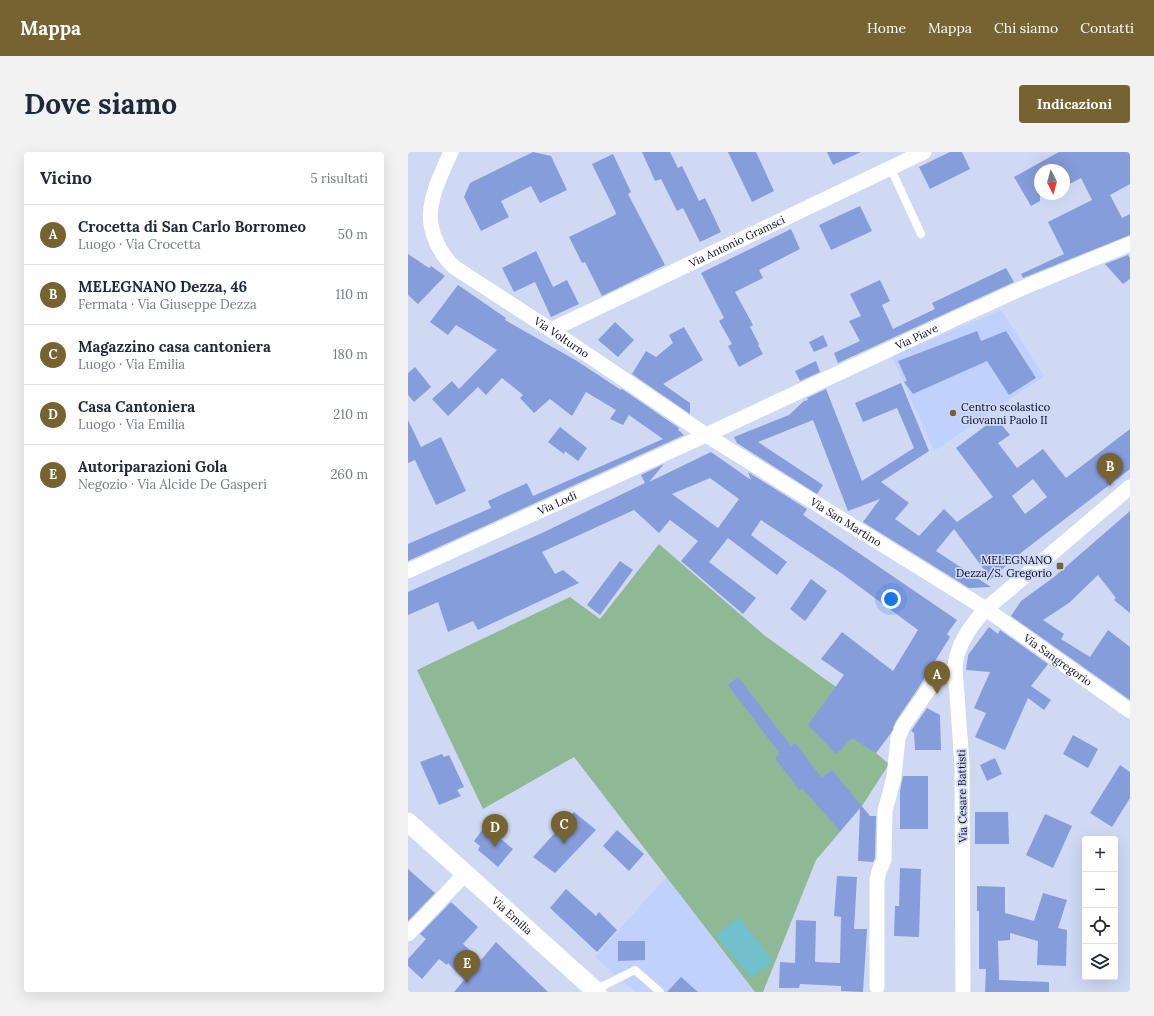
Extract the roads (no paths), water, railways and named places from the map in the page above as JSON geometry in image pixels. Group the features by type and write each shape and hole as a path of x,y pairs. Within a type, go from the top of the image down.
{"street":[{"name":"Via Volturno","path":"451,152 432,202 430,214 432,227 441,251 454,267 551,330 706,435"},
{"name":"Via Antonio Gramsci","path":"551,330 924,152"},
{"name":"Via Piave","path":"706,435 1027,286 1130,244"},
{"name":"Via Lodi","path":"408,571 706,435"},
{"name":"Via San Martino","path":"706,435 986,609"},
{"name":"Via Cesare Battisti","path":"963,992 962,764 954,668 956,656 973,624 986,609 1130,487"},
{"name":"Via Sangregorio","path":"986,609 1130,711"},
{"path":"877,987 877,880 884,860 885,811 894,777 896,749 900,731 923,697 937,681 954,668"},
{"name":"Via Emilia","path":"408,822 596,990"},
{"name":"Via Emilia","path":"408,825 426,839"},
{"path":"408,934 465,874"}],"lane":[{"path":"890,168 921,234"},
{"path":"596,990 635,970 660,992"}],"place":[{"name":"Centro scolastico Giovanni Paolo II","path":"953,413"},
{"name":"MELEGNANO Dezza, 46","path":"1110,486"},
{"name":"MELEGNANO Dezza/S. Gregorio","path":"1060,566"},
{"name":"Crocetta di San Carlo Borromeo","path":"937,694"},
{"name":"Magazzino casa cantoniera","path":"564,844"},
{"name":"Casa Cantoniera","path":"495,847"},
{"name":"Autoriparazioni Gola","path":"467,983"}]}
